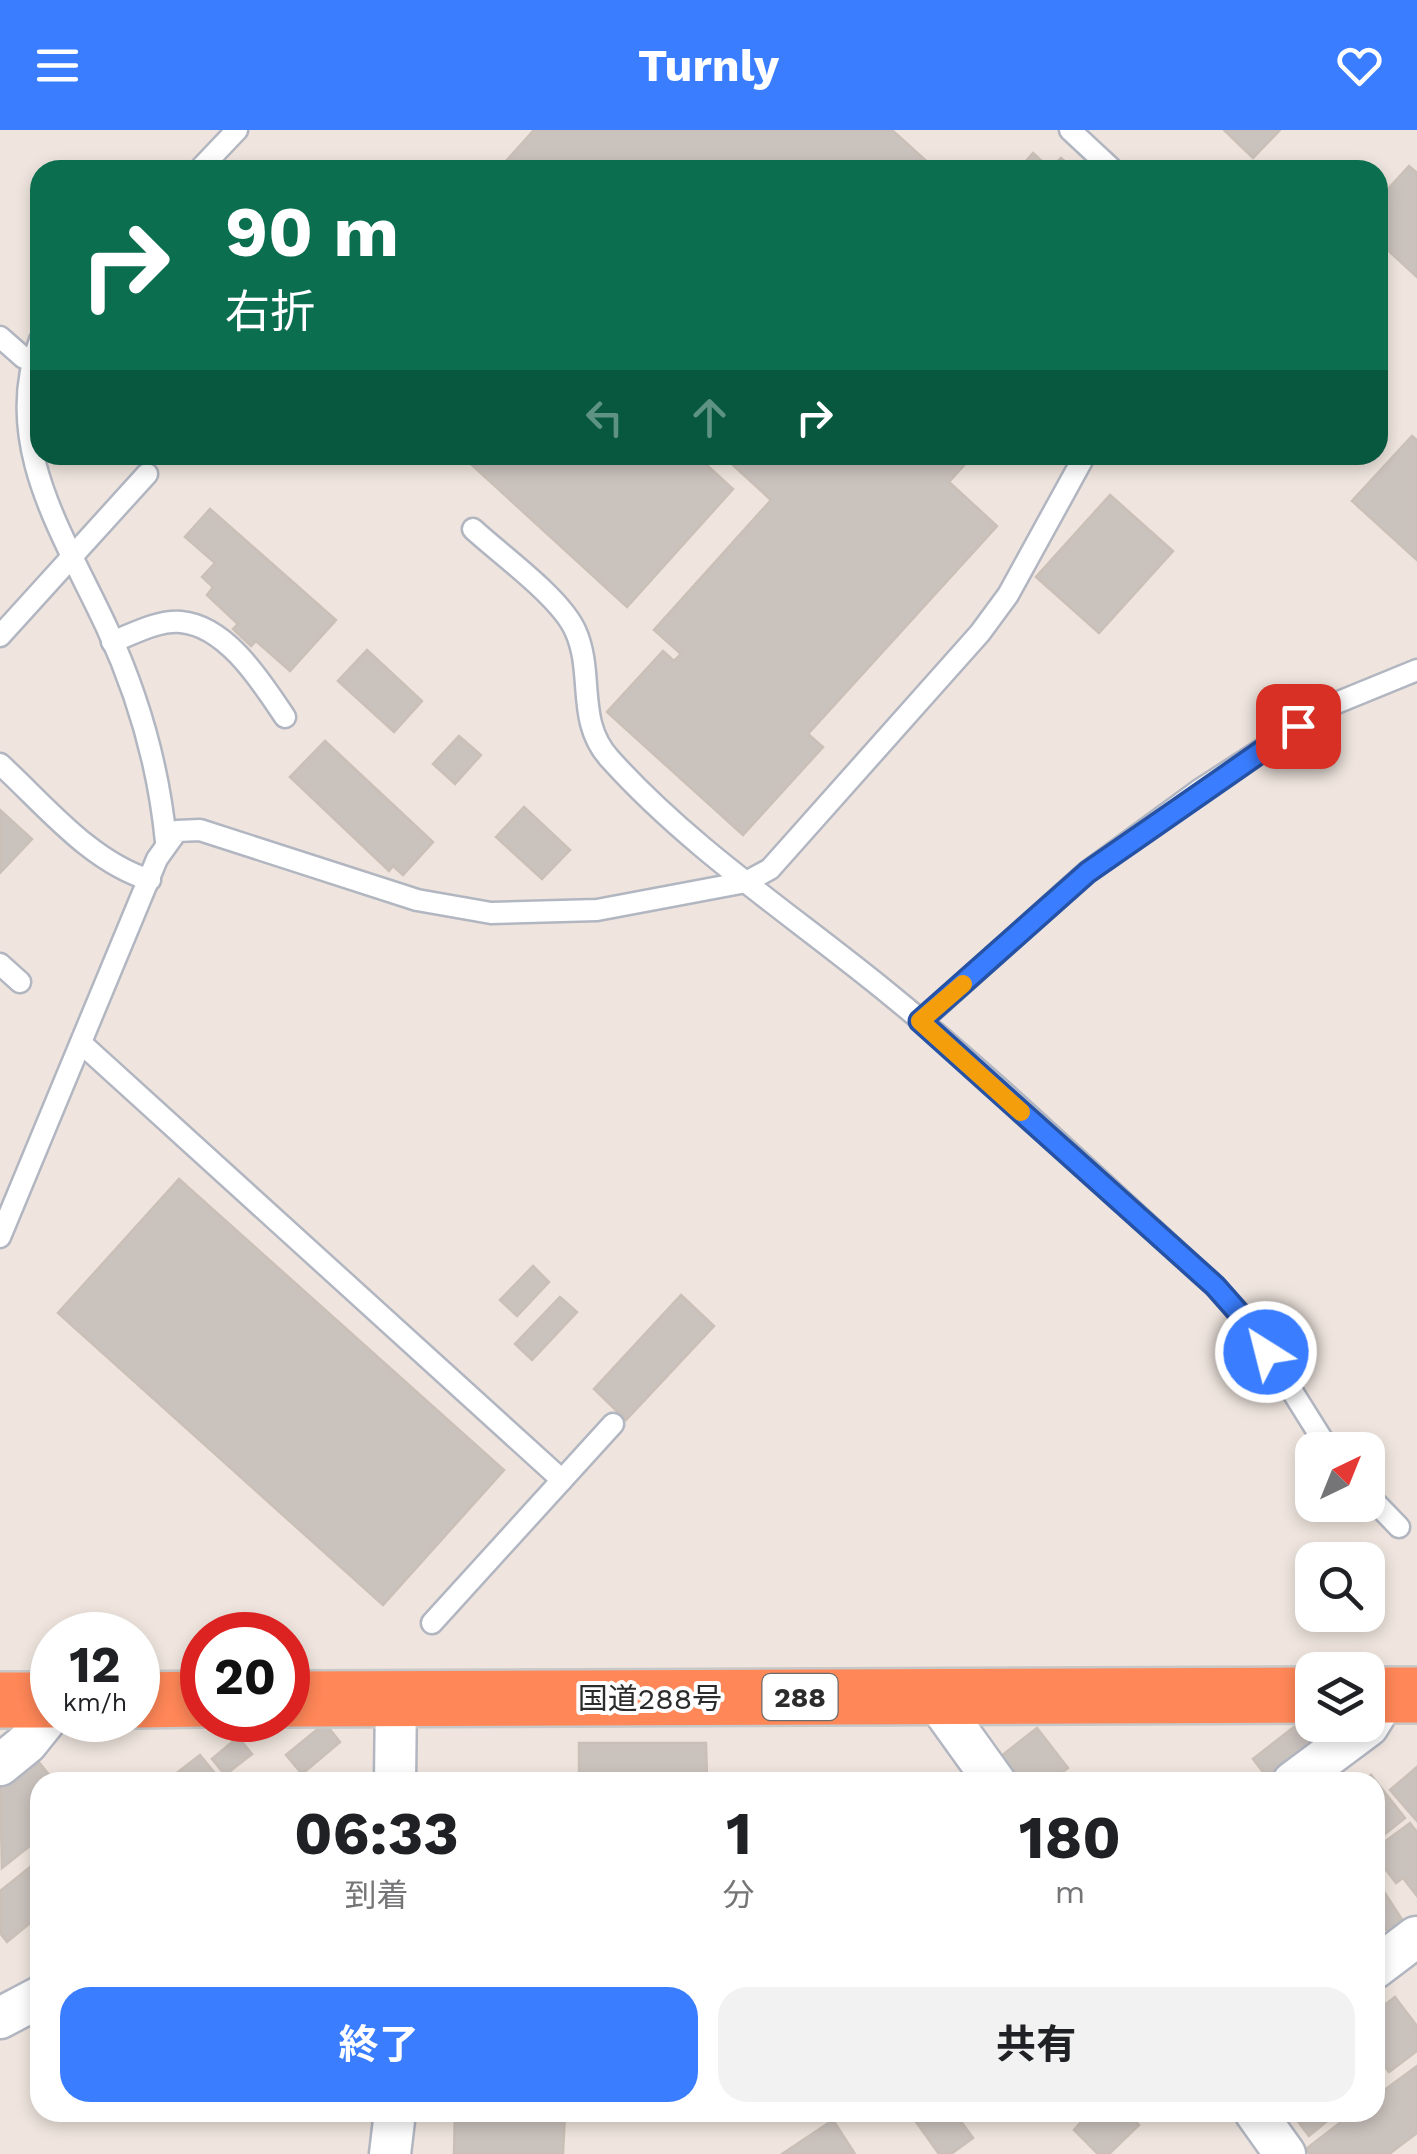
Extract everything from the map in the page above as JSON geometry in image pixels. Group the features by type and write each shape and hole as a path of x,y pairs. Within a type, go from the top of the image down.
{"highway":[{"name":"国道288号","path":"310,1699 1295,1695"},
{"path":"0,1700 30,1700"}],"street":[{"path":"1306,1772 1368,1726 1390,1695"},
{"path":"934,1697 988,1772"},
{"path":"395,1772 396,1698"},
{"path":"0,1765 30,1741"},
{"path":"1385,1960 1416,1937"},
{"path":"0,2018 30,2002"},
{"path":"390,2154 395,2122"},
{"path":"1261,2122 1285,2154"}],"lane":[{"path":"208,160 236,130"},
{"path":"1070,130 1102,160"},
{"path":"0,337 24,358"},
{"path":"8,420 11,390 30,351"},
{"path":"0,1237 166,842 176,831 200,830 417,900 491,913 597,910 746,882 770,869 980,633 1008,595 1080,465"},
{"path":"0,636 146,474"},
{"path":"19,486 26,504 68,561 112,642 139,711 162,796 166,842"},
{"path":"473,529 575,628 583,658 586,712 607,756 690,839 920,1021 1215,1286 1253,1329 1318,1432"},
{"path":"112,642 158,624 198,626 258,676 285,717"},
{"path":"920,1021 1088,872 1198,792 1329,706 1417,670"},
{"path":"0,764 91,848 114,865 150,880"},
{"path":"0,964 20,982"},
{"path":"81,1043 562,1480"},
{"path":"432,1623 613,1424"},
{"path":"1385,1513 1399,1527"}],"building":[{"path":"534,130 892,130 925,160 507,160"},
{"path":"1224,130 1280,130 1253,158"},
{"path":"1409,166 1417,173 1417,277 1388,250 1388,189"},
{"path":"1412,436 1417,440 1417,560 1352,501"},
{"path":"472,465 707,465 733,489 627,607"},
{"path":"733,465 964,465 949,482 997,526 808,734 823,747 743,835 607,712 663,651 674,661 681,654 654,630 771,500"},
{"path":"1110,495 1173,551 1099,633 1036,577"},
{"path":"210,509 336,620 290,671 256,641 251,646 233,629 238,624 207,595 213,587 202,577 215,563 185,537"},
{"path":"367,650 422,701 394,732 338,681"},
{"path":"459,736 481,755 455,784 433,764"},
{"path":"325,741 433,842 403,875 393,866 389,871 290,777"},
{"path":"524,807 570,850 542,879 496,837"},
{"path":"0,810 32,839 0,873"},
{"path":"179,1179 504,1470 383,1605 58,1313"},
{"path":"533,1266 549,1282 517,1316 500,1300"},
{"path":"681,1295 714,1326 626,1420 594,1389"},
{"path":"560,1297 577,1312 532,1360 515,1344"},
{"path":"325,1723 340,1742 300,1772 286,1755 302,1742 310,1742 310,1735"},
{"path":"1295,1726 1295,1742 1318,1742 1279,1772 1263,1772 1253,1759"},
{"path":"1037,1728 1068,1768 1063,1772 1012,1772 1000,1757"},
{"path":"232,1742 242,1742 252,1754 229,1772 223,1772 212,1759"},
{"path":"579,1743 706,1743 707,1772 579,1772"},
{"path":"33,1755 47,1772 30,1772 30,1846 2,1868 0,1782"},
{"path":"200,1755 214,1772 178,1772"},
{"path":"1417,1767 1417,1821 1390,1790"},
{"path":"1385,1793 1405,1818 1385,1834"},
{"path":"1410,1823 1417,1832 1417,1896 1403,1878 1396,1883 1385,1868 1385,1842"},
{"path":"30,1867 30,1923 7,1942 0,1933 0,1891"},
{"path":"1385,1893 1403,1921 1388,1932 1385,1928"},
{"path":"1395,1997 1417,2026 1417,2051 1389,2072 1385,2067 1385,2004"},
{"path":"1417,2066 1417,2133 1389,2154 1310,2154 1306,2149 1341,2122 1385,2122 1385,2090"},
{"path":"455,2122 565,2122 563,2154 454,2154"},
{"path":"834,2122 855,2154 782,2154"},
{"path":"916,2122 961,2122 973,2138 951,2154 939,2154"},
{"path":"1081,2122 1139,2125 1109,2154 1098,2154 1074,2130"},
{"path":"1298,2122 1326,2122 1309,2136"}],"slow traffic":[{"path":"963,984 920,1021 1021,1112"}],"route":[{"path":"1266,1352 1253,1329 1215,1286 920,1021 1088,872 1298,726"}]}
